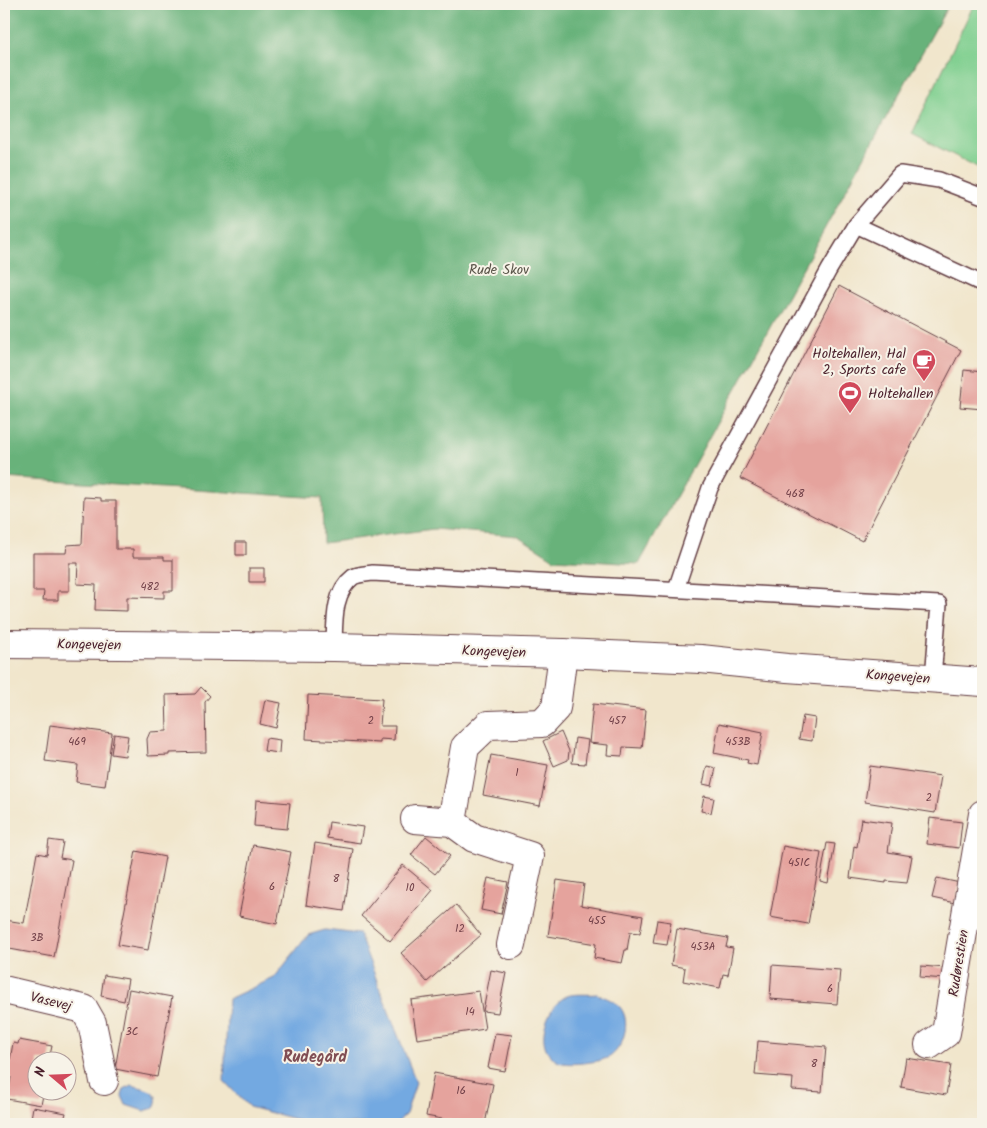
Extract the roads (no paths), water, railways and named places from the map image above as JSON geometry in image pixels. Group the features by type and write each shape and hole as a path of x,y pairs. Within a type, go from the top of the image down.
{"main road":[{"name":"Kongevejen","path":"4,644 334,647 563,653 701,659 787,668 983,682"},
{"path":"452,822 466,746 488,725 542,723 556,708 563,653"},
{"name":"Rudørestien","path":"929,1045 946,1033 983,814"},
{"path":"415,819 452,822 474,838 530,856 511,945"},
{"name":"Vasevej","path":"4,990 84,1009 92,1023 104,1081"}],"lane":[{"path":"676,588 710,488 829,270 856,225 900,174 939,180 983,196"},
{"path":"856,225 983,284"},
{"path":"334,647 336,607 342,592 354,576 372,572 939,604 933,678"}],"water":[{"path":"325,930 359,934 416,1082 406,1114 396,1124 314,1124 249,1107 224,1081 228,999 274,978 308,935"},
{"path":"597,994 618,1005 625,1017 625,1031 616,1051 607,1058 594,1062 564,1063 553,1058 545,1045 544,1038 544,1029 550,1013 567,996"},
{"path":"132,1085 147,1089 154,1094 156,1102 154,1108 144,1111 126,1105 122,1096 124,1089"}],"place":[{"name":"Holtehallen, Hal 2, Sports cafe","path":"924,382"},
{"name":"Holtehallen","path":"850,414"}],"district":[{"name":"Rudegård","path":"315,1056"}],"park label":[{"name":"Rude Skov","path":"499,269"}]}
